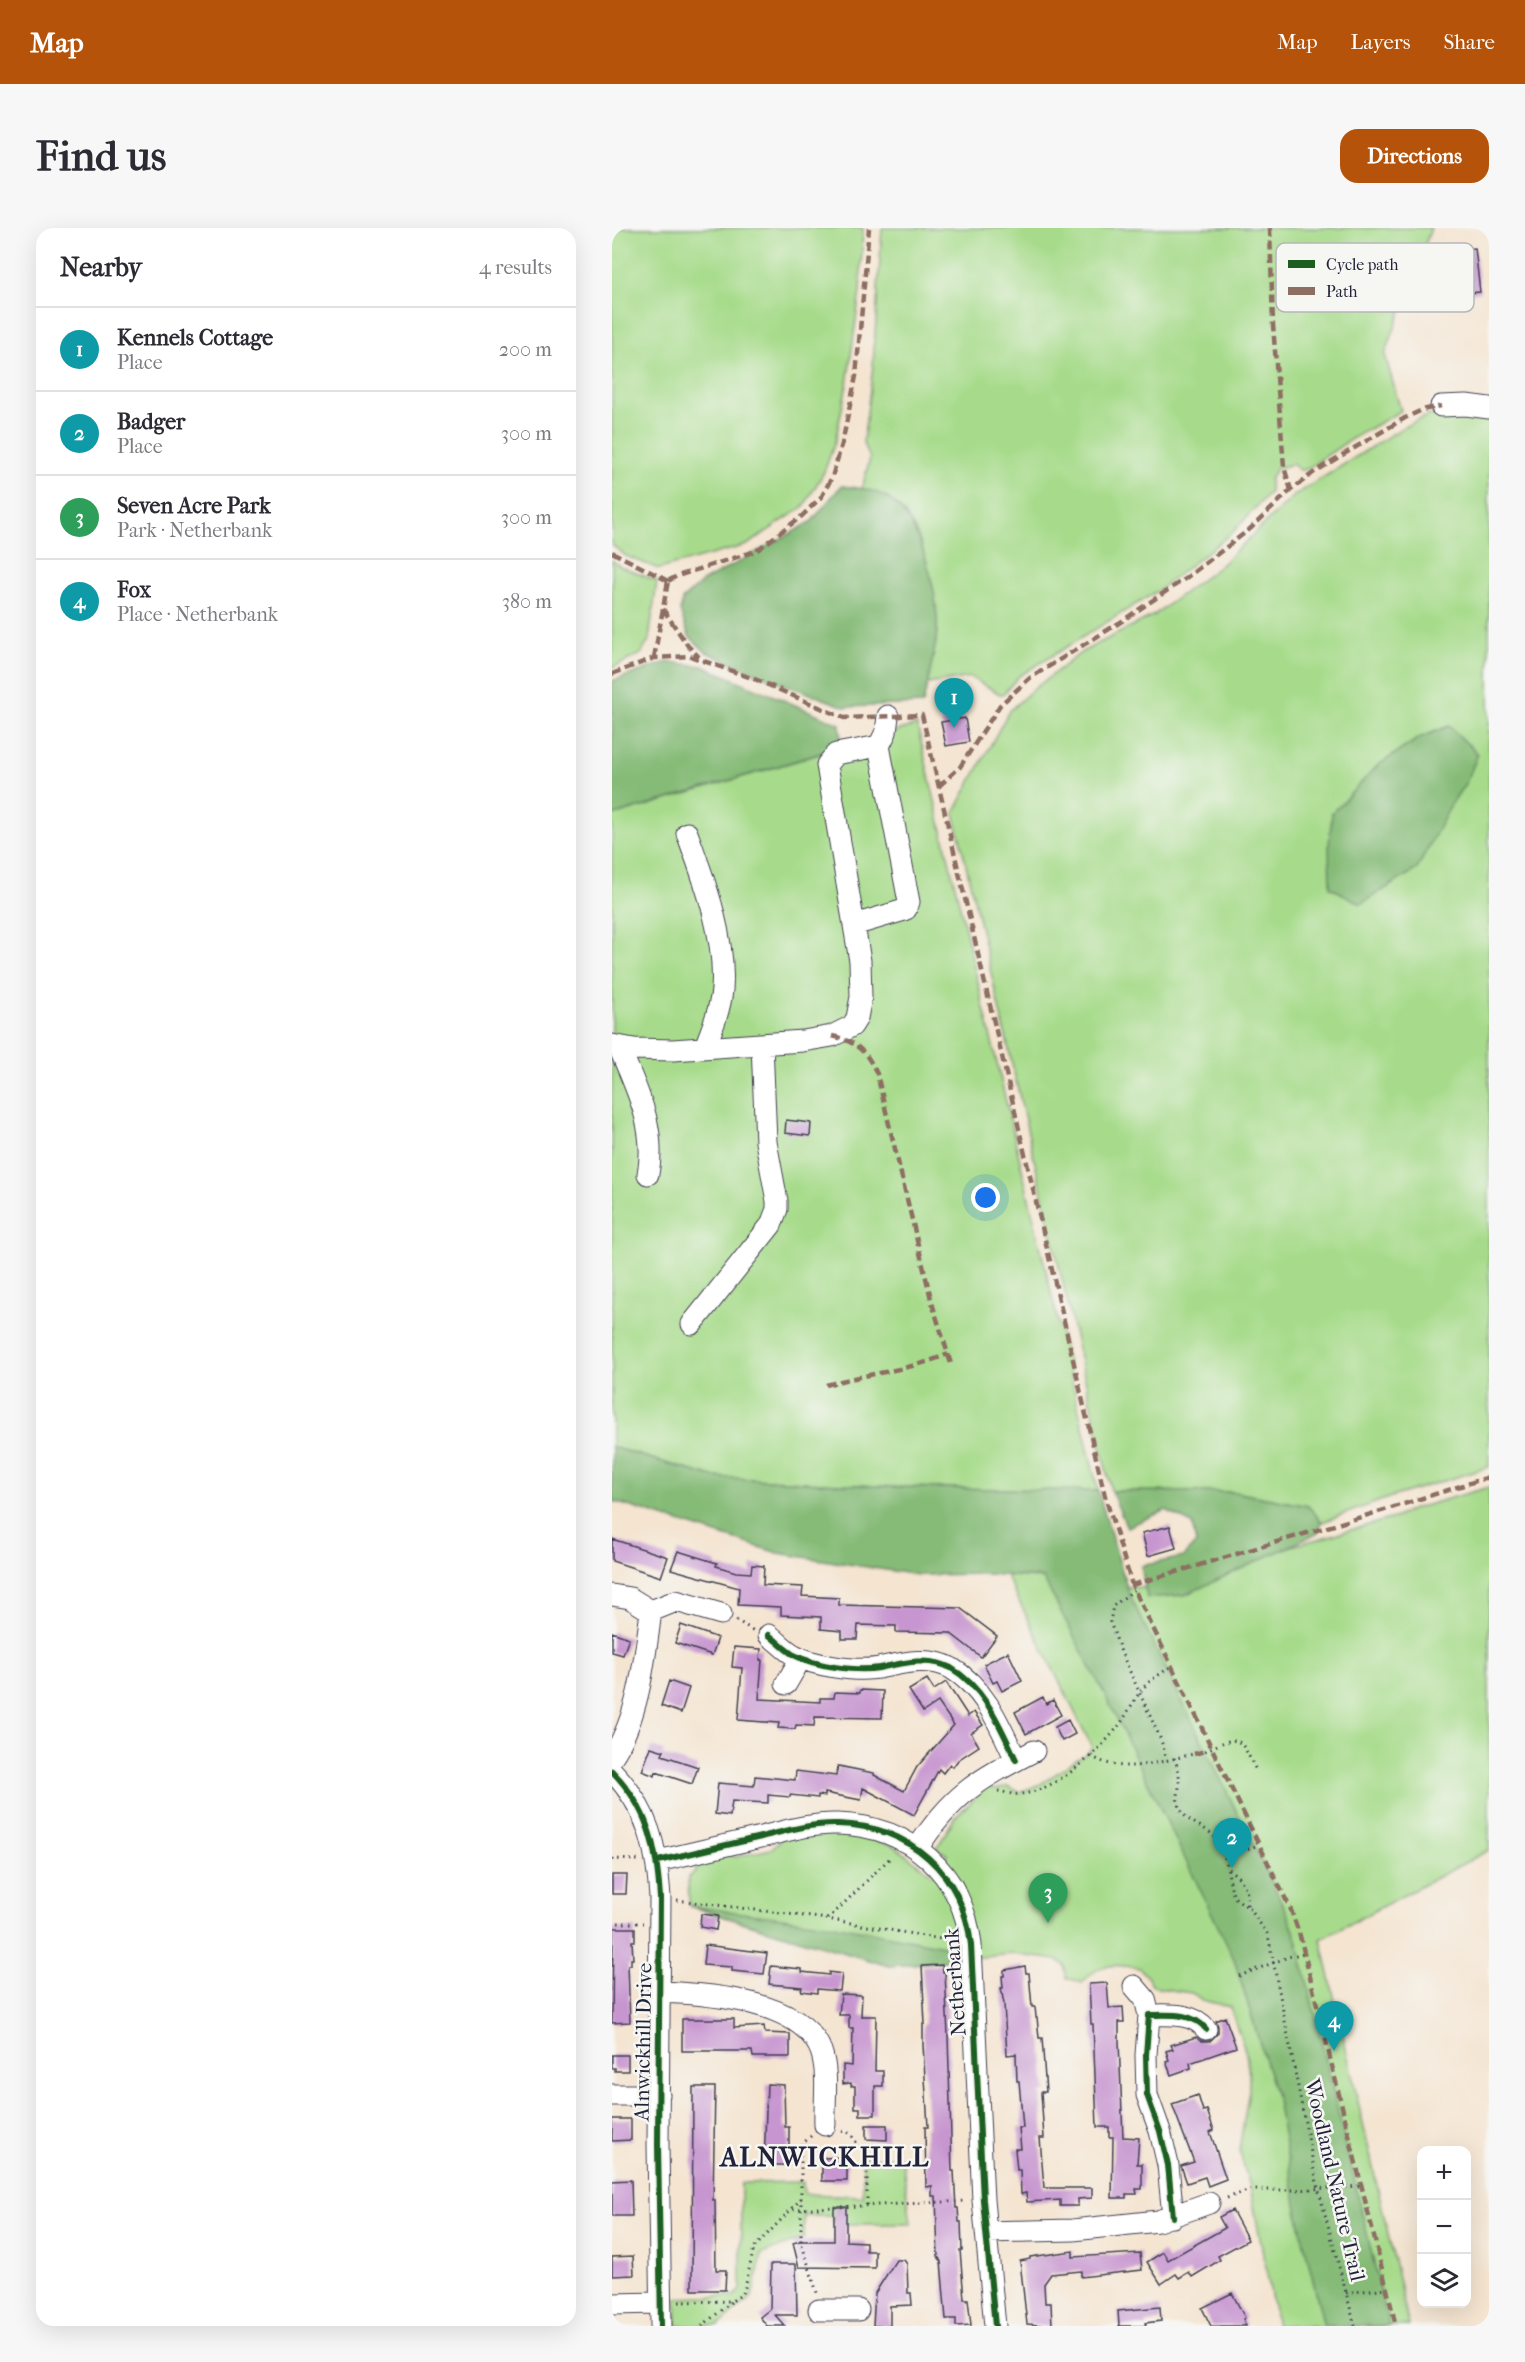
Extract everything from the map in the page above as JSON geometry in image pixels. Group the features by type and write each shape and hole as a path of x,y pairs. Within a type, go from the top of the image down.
{"street":[{"path":"1441,406 1466,405 1489,408"},
{"path":"854,925 906,909 909,902 879,746 886,732 888,716"},
{"path":"648,1174 651,1153 647,1119 616,1046 672,1050 762,1044 819,1039 832,1036 852,1026 860,1008 862,987 827,765 836,754 879,746"},
{"path":"687,833 708,892 716,928 721,970 721,998 705,1047"},
{"path":"692,1324 771,1225 777,1209 776,1190 766,1142 762,1044"},
{"path":"612,1595 630,1598 651,1611"},
{"path":"651,1611 676,1601 721,1614"},
{"path":"612,1757 620,1744 643,1676 651,1611"},
{"path":"769,1635 793,1654 827,1666 862,1669 923,1662 941,1664 950,1668 970,1682 1025,1755 978,1780 954,1800 911,1846"},
{"path":"786,1683 801,1658"},
{"name":"Alnwickhill Drive","path":"612,1771 638,1804 648,1826 658,1861 661,1992 659,2095 661,2326"},
{"name":"Netherbank","path":"658,1861 821,1824 839,1824 889,1834 911,1846 937,1866 955,1888 964,1907 971,1945 983,2200 995,2326"},
{"path":"1134,1986 1144,1999 1149,2015 1146,2055 1147,2095 1160,2131 1168,2165 1173,2217"},
{"path":"661,1992 721,1996 794,2018 804,2026 814,2037 824,2064 825,2125"},
{"path":"1149,2015 1192,2018 1201,2022 1206,2029"},
{"path":"612,2095 659,2095"},
{"path":"986,2232 1073,2230 1158,2221 1209,2203"},
{"path":"612,2304 660,2303"}],"path":[{"path":"1134,1590 1113,1606 1110,1622 1161,1740 1167,1760"},
{"path":"721,1614 759,1634 769,1635"},
{"path":"978,1780 986,1790 1020,1795 1036,1791 1066,1776 1120,1724 1149,1683 1171,1666"},
{"path":"1205,1751 1225,1741 1237,1740 1242,1743 1256,1770"},
{"path":"1090,1755 1114,1765 1126,1766 1194,1754"},
{"path":"1225,1856 1259,1845"},
{"path":"828,1919 911,1846"},
{"path":"612,1859 658,1861"},
{"path":"660,1898 828,1919 971,1945"},
{"path":"612,1923 660,1923"},
{"path":"1239,1976 1272,1962 1304,1953"},
{"path":"839,2314 819,2298 801,2241 801,2145 825,2125 850,2133 867,2158 867,2206"},
{"path":"1209,2203 1250,2190 1362,2186"},
{"path":"702,2326 741,2295 754,2248 801,2199"},
{"path":"791,2209 983,2200"},
{"path":"1346,2293 1387,2288"},
{"path":"660,2303 732,2301"}],"green space":[{"path":"612,228 863,228 860,291 847,384 835,442 824,472 804,506 747,545 659,569 626,556 612,545"},
{"path":"882,228 1431,228 1426,243 1276,243 1276,312 1401,312 1385,355 1401,411 1353,438 1305,470 1300,470 1292,464 1276,469 1270,479 1270,492 1233,532 1156,592 1019,676 1002,695 970,677 927,684 937,625 934,598 923,551 912,524 901,509 886,498 862,489 870,458 863,443 873,366"},
{"path":"1462,411 1489,416 1489,1467 1391,1497 1322,1522 1308,1506 1234,1492 1111,1491 954,813 1009,711 1030,692 1082,652 1154,615 1220,566 1295,495 1402,428 1429,415"},
{"path":"841,486 864,489 886,497 908,520 925,555 934,593 937,627 923,704 845,707 706,652 689,636 680,611 682,600 702,582 811,522"},
{"path":"612,560 621,567 657,581 649,640 641,654 612,668"},
{"path":"667,662 703,666 840,724 841,747 612,816 612,681"},
{"path":"917,725 1098,1491 894,1487 713,1477 612,1447 612,816"},
{"path":"1449,726 1478,754 1467,781 1452,803 1417,869 1361,904 1330,887 1329,845 1332,813 1378,765 1419,738"},
{"path":"612,1447 713,1477 894,1487 1098,1491 1129,1594 1287,1913 1297,1939 1389,2326 1324,2326 1301,2231 1277,2100 1234,1959 1106,1697 1043,1578 988,1574 918,1575 778,1553 612,1501"},
{"path":"1489,1487 1489,1850 1321,1939 1409,2326 1277,2326 1250,2186 1239,2150 1249,2090 1249,2076 1246,2053 1230,2007 1202,2000 1192,1993 1158,1988 1140,1968 1115,1965 1102,1967 1082,1983 1067,1978 1064,1965 1057,1960 1013,1954 889,1966 689,1906 688,1877 696,1872 697,1861 724,1854 736,1857 771,1849 783,1838 823,1833 854,1835 893,1845 933,1875 947,1854 937,1848 955,1817 987,1787 996,1789 1008,1786 1019,1792 1039,1785 1088,1752 1092,1747 1006,1575 1142,1588 1397,1517 1413,1509"},
{"path":"1111,1491 1234,1492 1308,1506 1322,1522 1318,1533 1185,1595 1147,1598 1141,1566 1183,1557 1196,1543 1192,1524 1166,1510 1127,1527"},
{"path":"689,1906 828,1924 960,1949 958,1960 889,1966"},
{"path":"863,2157 902,2158 911,2224 834,2224 833,2216 804,2216 804,2238 762,2254 752,2297 718,2326 677,2326 676,2298 734,2296 741,2290 741,2183 803,2182 804,2194 863,2196"}],"building":[{"path":"1474,248 1480,292 1474,293"},
{"path":"965,718 969,742 946,746 941,722"},
{"path":"786,1120 811,1123 810,1136 785,1133"},
{"path":"1170,1526 1176,1548 1148,1556 1142,1533"},
{"path":"612,1539 668,1557 661,1577 612,1561"},
{"path":"678,1551 717,1563 716,1566 736,1572 751,1573 752,1565 764,1566 763,1585 803,1587 802,1596 839,1598 839,1605 960,1608 997,1636 981,1657 950,1633 896,1632 896,1626 858,1625 857,1639 842,1639 842,1631 821,1629 821,1617 781,1615 781,1607 738,1605 739,1588 671,1569"},
{"path":"681,1625 718,1638 712,1655 675,1643"},
{"path":"612,1632 629,1638 623,1655 612,1652"},
{"path":"734,1647 761,1649 759,1699 820,1702 820,1698 834,1698 835,1692 883,1691 882,1718 815,1717 814,1726 796,1725 795,1729 778,1728 779,1723 738,1720 742,1668 732,1667"},
{"path":"1008,1652 1022,1681 1002,1691 997,1681 993,1683 984,1664"},
{"path":"927,1679 934,1690 946,1682 968,1716 974,1712 983,1725 971,1733 979,1746 958,1760 953,1767 950,1764 943,1773 939,1769 914,1815 863,1788 861,1800 825,1793 825,1796 818,1795 818,1798 768,1795 768,1803 732,1801 730,1816 715,1814 718,1783 754,1786 755,1776 795,1780 796,1771 836,1776 838,1766 874,1773 904,1791 917,1767 954,1725 938,1702 923,1712 909,1690"},
{"path":"669,1681 689,1688 681,1713 661,1706"},
{"path":"1043,1697 1046,1704 1053,1700 1061,1715 1026,1734 1015,1712"},
{"path":"1068,1720 1075,1734 1062,1741 1055,1727"},
{"path":"651,1747 664,1751 662,1755 698,1767 692,1784 656,1772 655,1776 642,1771"},
{"path":"612,1875 627,1875 626,1894 612,1894"},
{"path":"701,1914 718,1916 716,1930 700,1927"},
{"path":"613,1928 635,1928 635,1941 632,1941 633,1959 631,1959 631,1965 628,1965 630,2022 612,2023"},
{"path":"705,1945 767,1953 764,1974 732,1971 732,1967 703,1965"},
{"path":"942,1965 943,1972 945,1972 952,2171 954,2171 956,2208 958,2208 959,2222 961,2222 962,2250 960,2250 964,2299 968,2299 971,2325 956,2326 956,2319 946,2319 941,2262 938,2256 936,2196 932,2196 932,2186 926,2187 925,2127 928,2127 923,2045 923,2024 925,2024 922,1966"},
{"path":"771,1966 802,1969 802,1972 842,1974 840,1991 817,1989 817,1993 801,1991 802,1987 769,1984"},
{"path":"1025,1966 1026,1973 1029,1973 1032,2007 1035,2007 1039,2038 1042,2038 1046,2092 1041,2092 1044,2138 1040,2138 1044,2188 1092,2188 1092,2198 1078,2199 1078,2206 1060,2206 1060,2200 1027,2202 1026,2193 1021,2194 1020,2170 1017,2170 1015,2149 1021,2149 1019,2128 1023,2128 1019,2081 1017,2081 1016,2054 1007,2055 1001,1988 1003,1988 1004,1970"},
{"path":"1107,1983 1109,2008 1123,2007 1124,2022 1119,2022 1119,2042 1123,2137 1139,2138 1137,2164 1142,2164 1142,2189 1136,2189 1137,2194 1126,2194 1126,2198 1112,2198 1113,2137 1109,2137 1109,2127 1097,2127 1089,1984"},
{"path":"841,1994 862,1995 861,2016 876,2016 875,2071 883,2071 883,2086 875,2086 875,2115 860,2115 860,2108 855,2108 855,2086 851,2086 851,2083 843,2084 843,2065 852,2066 853,2028 849,2028 849,2015 839,2015"},
{"path":"1225,2017 1236,2047 1190,2063 1191,2068 1171,2075 1166,2061 1169,2060 1166,2051 1173,2049 1171,2045 1196,2037 1202,2041 1210,2041 1218,2033 1216,2021"},
{"path":"682,2019 734,2019 734,2028 764,2026 765,2033 790,2034 790,2057 753,2057 752,2051 682,2051"},
{"path":"612,2055 628,2055 628,2071 615,2071 615,2068 612,2068"},
{"path":"767,2084 784,2085 785,2127 789,2127 789,2165 764,2165"},
{"path":"693,2087 715,2087 713,2200 715,2200 716,2270 726,2270 725,2290 692,2290"},
{"path":"1198,2095 1203,2111 1207,2110 1214,2130 1210,2132 1226,2179 1208,2186 1205,2177 1187,2183 1181,2166 1194,2162 1172,2104"},
{"path":"612,2119 631,2119 631,2140 612,2141"},
{"path":"866,2125 887,2125 887,2140 866,2139"},
{"path":"847,2157 847,2181 822,2181 822,2158"},
{"path":"631,2180 632,2216 612,2216 612,2181"},
{"path":"834,2207 846,2207 846,2241 866,2242 866,2251 875,2251 875,2268 799,2267 793,2243 834,2241"},
{"path":"1232,2210 1248,2240 1218,2256 1220,2260 1192,2277 1189,2272 1179,2278 1176,2274 1161,2284 1147,2262 1163,2252 1168,2260 1225,2228 1219,2217"},
{"path":"1073,2251 1073,2257 1140,2253 1142,2270 1081,2277 1081,2271 1051,2274 1044,2284 1045,2303 1051,2303 1052,2326 1027,2324 1020,2261 1030,2259 1030,2257"},
{"path":"633,2256 634,2275 612,2276 612,2257"},
{"path":"896,2260 904,2260 907,2264 908,2293 911,2293 912,2305 890,2306 890,2326 873,2326 875,2293"},
{"path":"771,2264 796,2264 797,2315 775,2315 785,2326 767,2326 760,2317 770,2309"},
{"path":"1232,2293 1245,2318 1243,2319 1246,2326 1211,2326 1202,2308"},
{"path":"1160,2307 1161,2321 1145,2323 1146,2326 1119,2326 1118,2311"}],"marked path":[{"path":"668,581 677,576 756,551 802,516 822,496 832,477 842,444 856,376 869,228"},
{"path":"1270,228 1273,325 1284,467 1291,490"},
{"path":"939,786 960,767 1000,705 1030,678 1186,578 1250,529 1291,490 1317,470 1405,418 1422,410 1441,406"},
{"path":"612,552 668,581"},
{"path":"654,658 668,581"},
{"path":"663,609 688,646 699,657"},
{"path":"612,674 654,658 690,656 757,680 844,718 922,715 1105,1496 1132,1585 1291,1910 1300,1936 1396,2326"},
{"path":"832,1036 848,1041 860,1049 869,1059 877,1074 932,1303 952,1367"},
{"path":"826,1385 903,1368 948,1354"},
{"path":"1132,1585 1489,1477"},
{"path":"1194,1754 1205,1751"}],"cycle path":[{"path":"769,1635 794,1655 836,1667 870,1669 925,1661 951,1668 963,1676 982,1697 997,1721 1016,1760"},
{"path":"612,1771 634,1799 642,1814 653,1845 659,1879 658,2145 661,2326"},
{"path":"658,1861 799,1828 838,1824 864,1827 910,1844 928,1858 944,1876 957,1896 966,1919 971,1945 983,2200 995,2326"},
{"path":"1173,2217 1168,2165 1160,2131 1147,2095 1146,2055 1149,2015 1187,2017 1206,2029"}],"place":[{"name":"Kennels Cottage","path":"954,728"},
{"name":"Badger","path":"1232,1868"},
{"name":"Seven Acre Park","path":"1048,1923"},
{"name":"Fox","path":"1334,2051"}],"district":[{"name":"ALNWICKHILL","path":"825,2157"}]}
